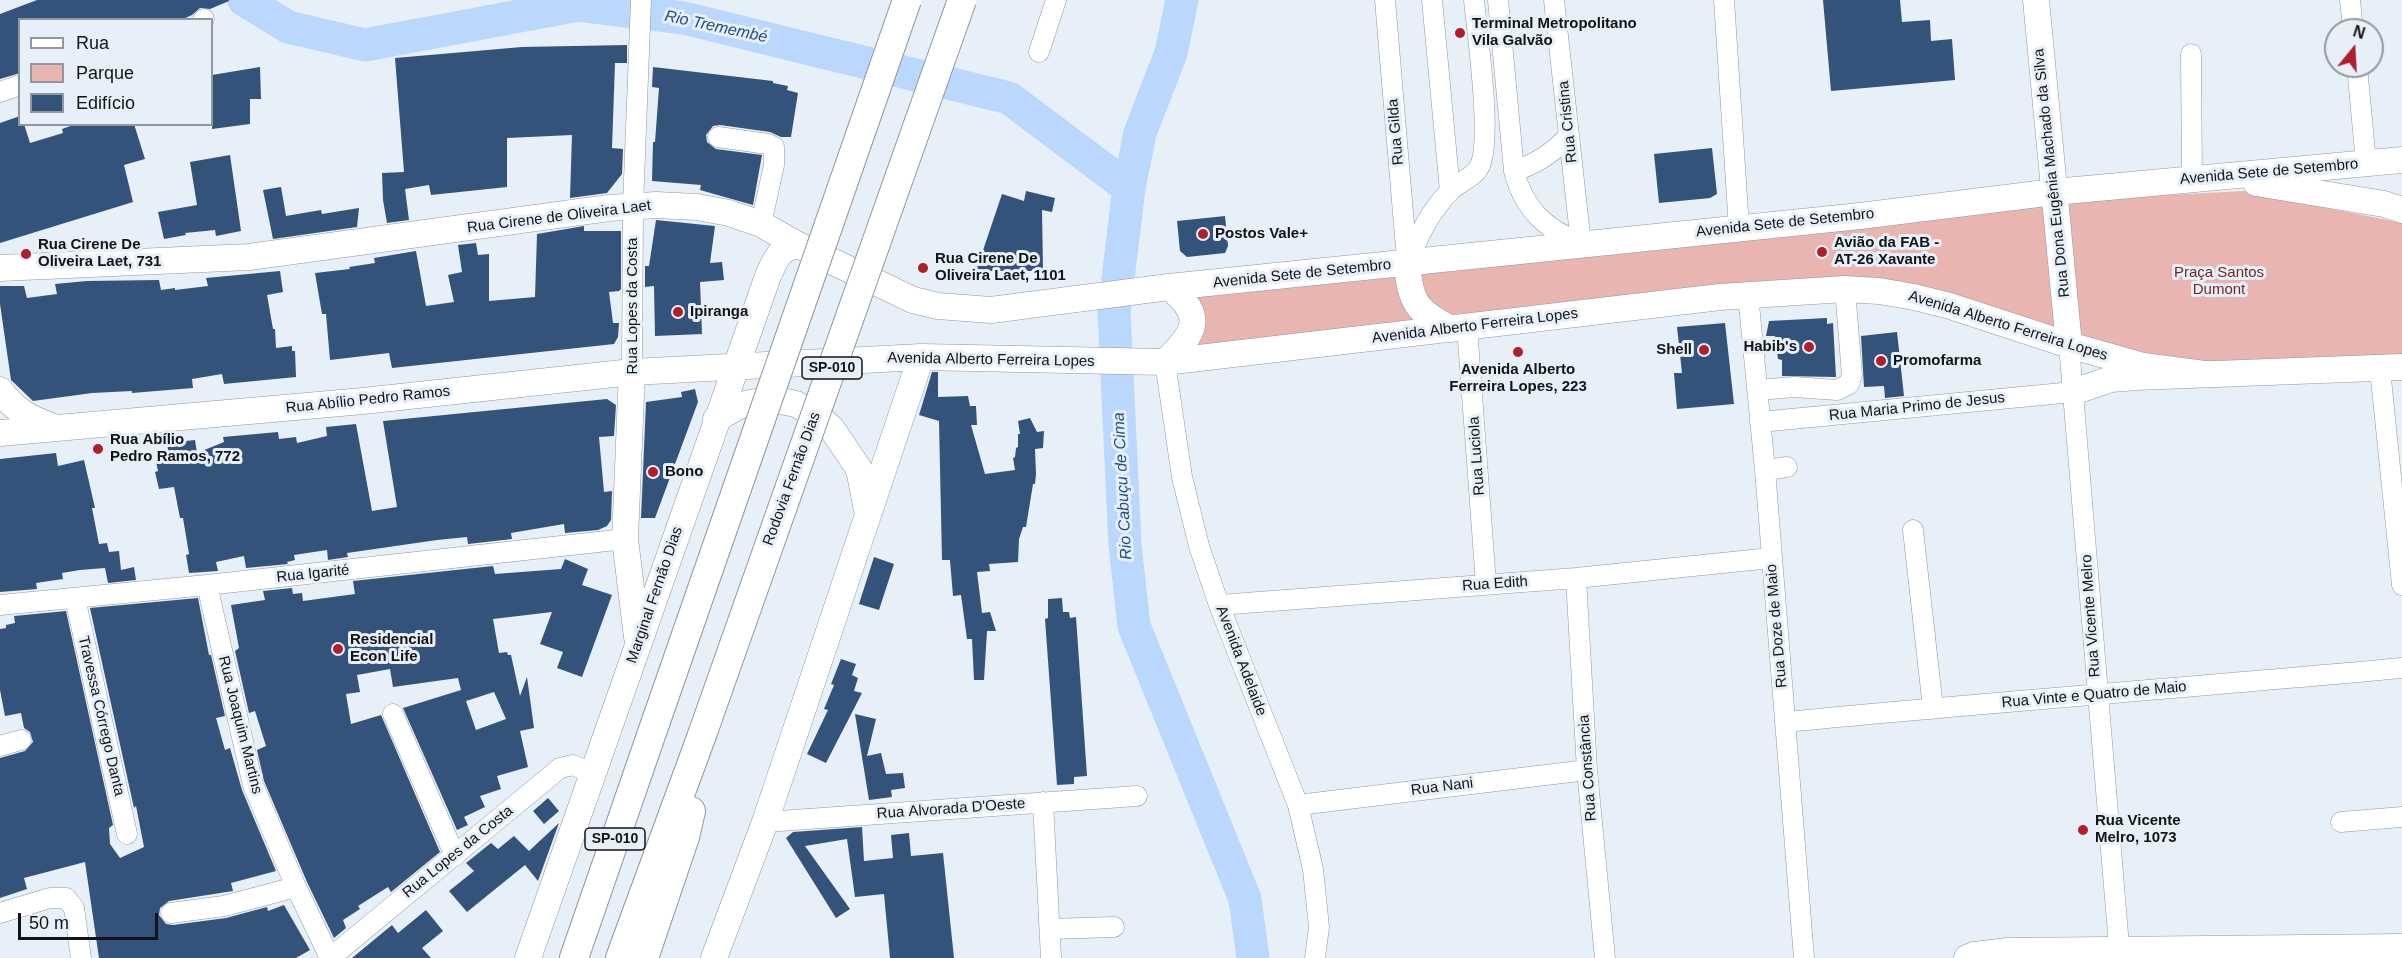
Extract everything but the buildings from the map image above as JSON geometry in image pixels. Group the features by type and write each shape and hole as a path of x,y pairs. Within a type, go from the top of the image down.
{"highway":[{"name":"SP-010","path":"574,958 907,0"},
{"name":"Rodovia Fernão Dias","path":"620,958 698,745 962,0"},
{"path":"644,958 685,837 693,802 698,745"}],"main road":[{"name":"Rua Dona Eugênia Machado da Silva","path":"2036,0 2069,345"},
{"name":"Avenida Sete de Setembro","path":"1160,288 1739,228 2054,192 2402,160"},
{"path":"2220,177 2384,204 2402,210"},
{"name":"Rua Cirene de Oliveira Laet","path":"0,268 249,257 633,206 697,207 729,213 761,224 798,245 913,300 938,306 991,310 1160,288"},
{"name":"Marginal Fernão Dias","path":"528,958 591,773 768,276 778,255 785,248 798,245"},
{"path":"1407,263 1409,284 1420,310 1431,319 1459,328"},
{"path":"1158,362 1186,341 1192,327 1190,307 1160,288"},
{"name":"Avenida Alberto Ferreira Lopes","path":"735,366 921,357 1158,362 1748,294 1845,289 1879,291 1941,303 2069,345 2143,366 2204,374"},
{"path":"714,958 765,822 869,518 921,357"},
{"name":"Rua Abílio Pedro Ramos","path":"0,433 363,401 632,372 735,366"},
{"path":"2073,392 2111,380 2204,374 2391,368"},
{"name":"Rua Lopes da Costa","path":"632,372 625,539 637,643"},
{"path":"0,390 7,400 22,413 54,427"},
{"path":"716,419 741,405 771,399 796,404 819,417 832,429 859,469 869,518"},
{"path":"1966,958 2008,951 2120,954 2315,953 2402,947"}],"street":[{"name":"Rua Lopes da Costa","path":"632,372 633,206 641,0"},
{"path":"1040,52 1056,0"},
{"name":"Rua Gilda","path":"1385,0 1407,263"},
{"path":"1432,0 1450,191"},
{"path":"1407,263 1422,226 1450,191 1478,170 1485,155 1484,105 1474,0"},
{"path":"1498,0 1514,171 1519,190 1529,207 1558,234 1581,244"},
{"name":"Rua Cristina","path":"1554,0 1581,244"},
{"path":"1724,0 1739,228"},
{"path":"2350,0 2352,18"},
{"path":"2191,54 2192,179"},
{"path":"2358,78 2366,163"},
{"path":"0,92 18,86"},
{"path":"1514,171 1543,159 1569,135"},
{"path":"718,137 768,144 774,147 774,165 761,224"},
{"path":"1758,390 1794,387 1837,390 1849,384 1852,375 1845,289"},
{"name":"Rua Doze de Maio","path":"1748,294 1765,470 1804,958"},
{"name":"Rua Luciola","path":"1459,328 1486,584"},
{"name":"Rua Vicente Melro","path":"2069,345 2120,954"},
{"name":"Avenida Adelaide","path":"1158,362 1199,546 1219,605 1298,805 1313,869 1318,927 1316,958"},
{"path":"2391,368 2402,585"},
{"name":"Rua Maria Primo de Jesus","path":"1760,423 2073,392"},
{"path":"1765,470 1787,467"},
{"path":"1913,530 1933,708"},
{"name":"Rua Igarité","path":"0,605 207,585 625,539"},
{"name":"Rua Edith","path":"1219,605 1576,578 1771,558"},
{"name":"Rua Constância","path":"1576,578 1587,770 1605,958"},
{"name":"Rua Joaquim Martins","path":"207,585 253,785 296,887 330,958"},
{"name":"Travessa Córrego Danta","path":"75,598 127,834"},
{"name":"Rua Vinte e Quatro de Maio","path":"1785,722 2402,668"},
{"path":"393,714 455,856"},
{"path":"0,746 21,740"},
{"name":"Rua Lopes da Costa","path":"330,958 560,768 573,765 591,773"},
{"name":"Rua Nani","path":"1298,805 1587,770"},
{"name":"Rua Alvorada D'Oeste","path":"765,822 1137,796"},
{"path":"1042,802 1051,958"},
{"path":"2341,822 2402,817"},
{"path":"171,913 224,906 296,887"},
{"path":"0,913 50,898 66,898 75,908 81,958"},
{"path":"1050,929 1114,927"}],"green space":[{"name":"Praça Santos Dumont","path":"2243,191 2402,223 2402,359 2214,371 1862,281 1674,289 1192,350 1192,293 2092,199"}],"waterway":[{"name":"Rio Tremembé","path":"244,0 288,27 365,45 578,5 684,18 1009,98 1129,188"},
{"name":"Rio Cabuçu de Cima","path":"1182,0 1171,53 1140,133 1129,188 1114,311 1125,545 1134,626 1245,899 1253,958"}],"place":[{"name":"Terminal Metropolitano Vila Galvão","path":"1460,33"},
{"name":"Postos Vale+","path":"1203,234"},
{"name":"Avião da FAB - AT-26 Xavante","path":"1822,252"},
{"name":"Rua Cirene De Oliveira Laet, 731","path":"26,254"},
{"name":"Rua Cirene De Oliveira Laet, 1101","path":"923,268"},
{"name":"Ipiranga","path":"678,312"},
{"name":"Habib's","path":"1809,347"},
{"name":"Shell","path":"1704,350"},
{"name":"Avenida Alberto Ferreira Lopes, 223","path":"1518,352"},
{"name":"Promofarma","path":"1881,361"},
{"name":"Rua Abílio Pedro Ramos, 772","path":"98,449"},
{"name":"Bono","path":"653,472"},
{"name":"Residencial Econ Life","path":"338,649"},
{"name":"Rua Vicente Melro, 1073","path":"2083,830"}]}
